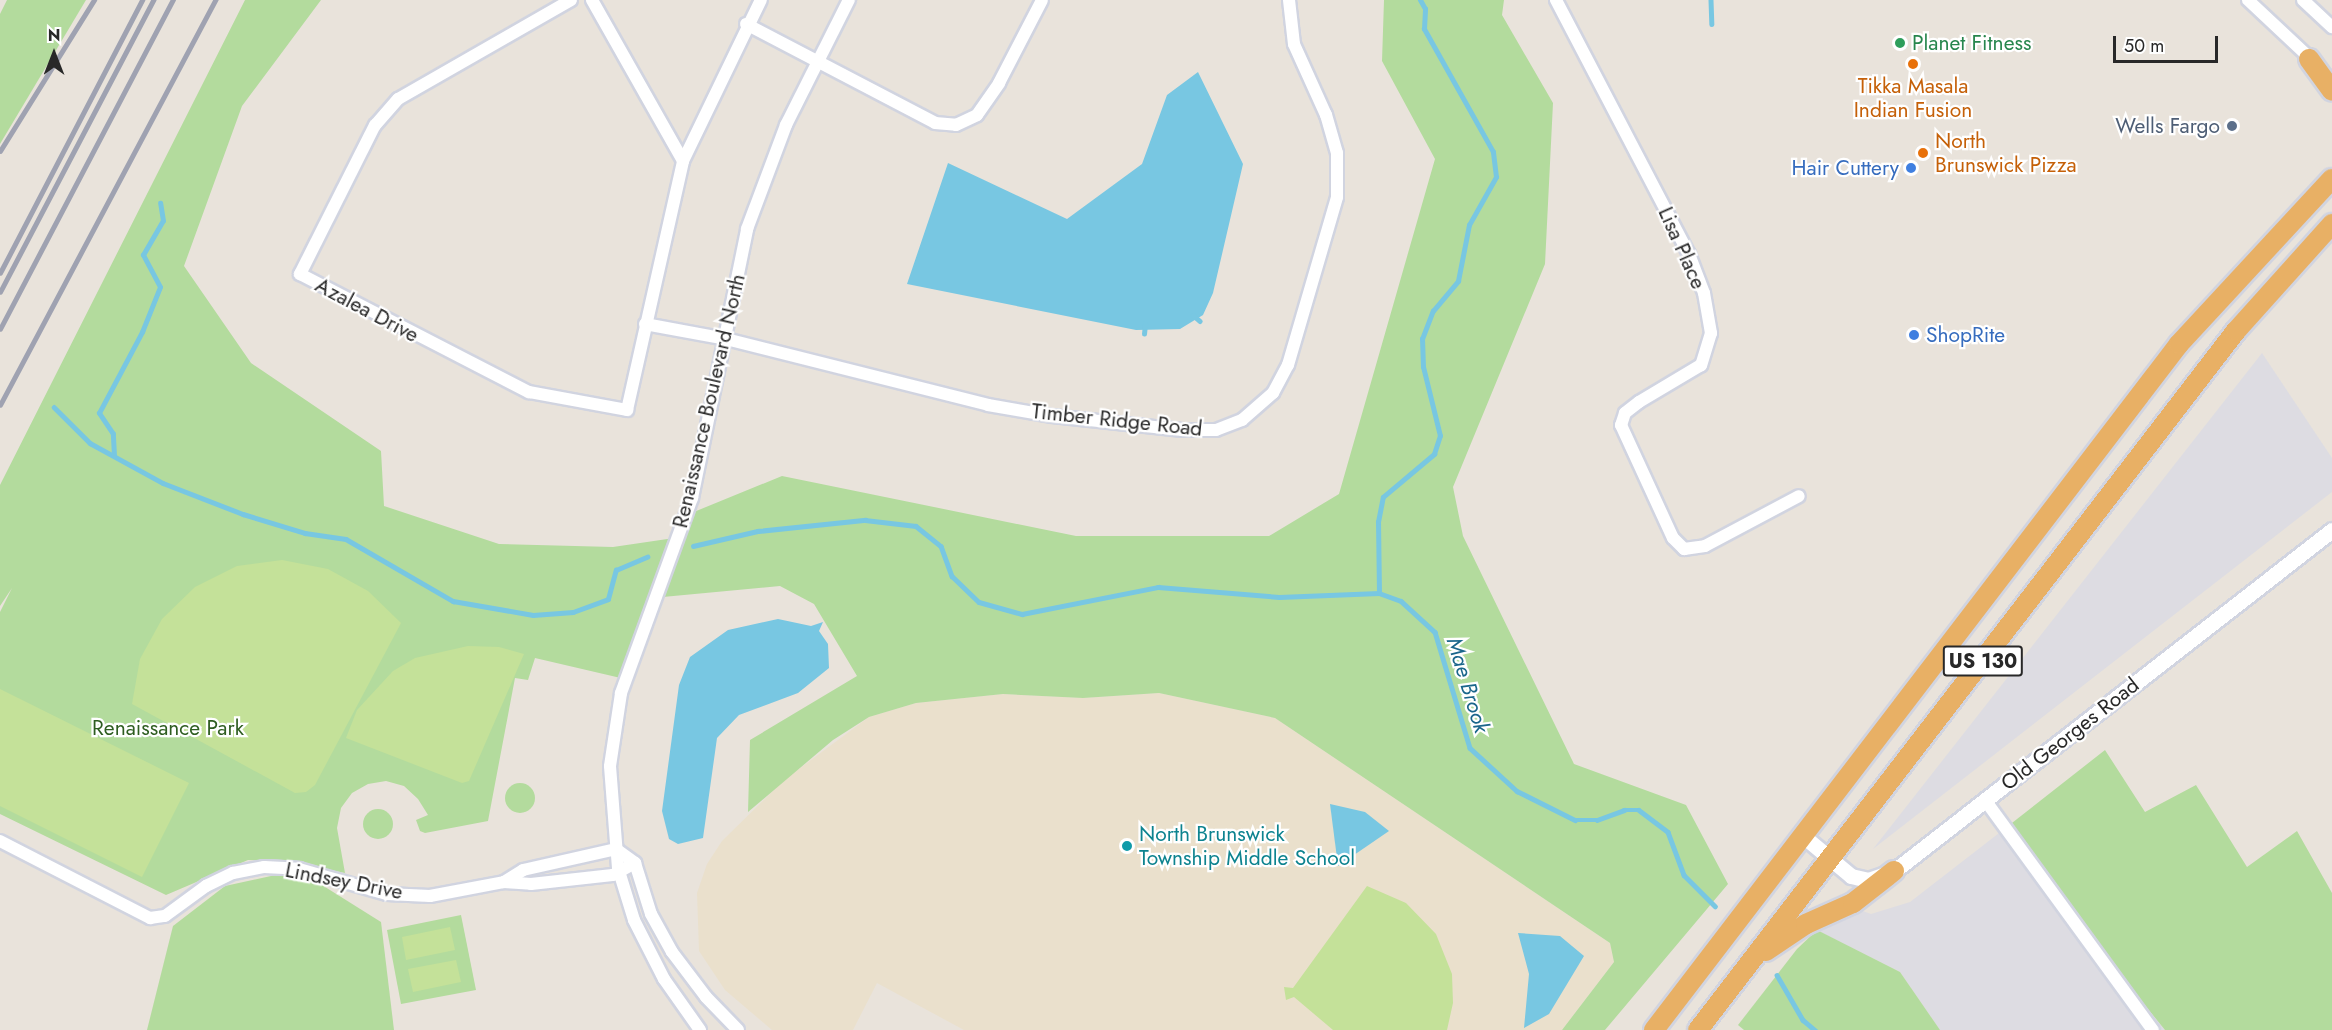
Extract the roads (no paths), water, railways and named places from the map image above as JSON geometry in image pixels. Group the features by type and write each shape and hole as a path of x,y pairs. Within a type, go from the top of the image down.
{"highway":[{"path":"2309,58 2332,91"},
{"path":"2316,193 2332,163"},
{"name":"US 130","path":"1654,1030 2161,367 2316,193 2332,179"},
{"name":"US 130","path":"1698,1030 2236,331 2332,224"},
{"path":"1752,961 1806,924 1853,903 1894,871"}],"street":[{"name":"Azalea Drive","path":"571,0 398,99 375,124 300,274 529,392 627,410 683,161 746,24 761,0"},
{"path":"592,0 683,161"},
{"name":"Renaissance Boulevard North","path":"700,1030 664,979 634,920 619,872 610,766 621,693 692,498 747,229 786,125 849,0"},
{"path":"746,24 935,123 956,125 977,115 999,83 1042,0"},
{"name":"Timber Ridge Road","path":"726,339 988,405 1052,416 1182,430 1216,430 1242,420 1273,393 1288,365 1337,197 1337,153 1326,116 1294,44 1289,0"},
{"name":"Lisa Place","path":"1556,0 1689,255 1704,293 1711,333 1701,365 1639,402 1625,413 1620,424 1673,538 1684,549 1705,546 1799,496"},
{"path":"2248,0 2332,78"},
{"path":"2303,0 2332,27"},
{"path":"645,324 726,339"},
{"name":"Old Georges Road","path":"1802,835 1851,876 1868,880 1894,871 2332,530"},
{"path":"1985,800 2153,1030"},
{"name":"Lindsey Drive","path":"0,841 150,918 165,916 206,885 233,873 264,867 299,869 387,894 430,896 504,882 531,884 619,872 634,863"},
{"path":"616,849 634,863 651,914 672,952 705,997 738,1030"},
{"name":"Lindsey Drive","path":"504,882 523,870 616,849"}],"water":[{"path":"1198,72 1243,164 1213,293 1203,315 1180,329 1136,330 907,284 948,163 1067,219 1142,164 1167,95"},
{"path":"778,619 811,626 823,622 819,631 828,644 829,668 798,693 739,715 717,738 703,838 678,844 669,839 662,811 679,685 690,657 728,630"},
{"path":"1330,804 1365,812 1389,831 1338,866"},
{"path":"1518,933 1560,936 1584,956 1549,1014 1524,1028 1529,974"}],"waterway":[{"path":"1379,593 1378,522 1383,497 1434,454 1440,436 1423,367 1422,339 1433,311 1458,281 1469,225 1496,177 1493,152 1424,29 1425,9 1420,0"},
{"path":"1711,0 1712,24"},
{"path":"114,456 113,434 99,413 142,332 160,287 143,255 163,221 160,203"},
{"path":"1193,315 1200,321"},
{"path":"1144,334 1145,324"},
{"path":"54,407 90,443 163,483 243,514 305,533 346,539 453,601 533,615 573,612 608,599 616,570 647,557"},
{"path":"693,546 758,531 865,520 916,526 941,546 952,576 979,602 1022,614 1158,587 1279,597 1379,593 1401,601 1435,632 1470,748 1517,791 1575,820 1597,820 1624,810 1639,810 1668,832 1684,875 1715,906"},
{"name":"Mae Brook","path":"1777,975 1803,1020 1815,1030"}],"railway":[{"path":"0,151 94,0"},
{"path":"0,273 142,0"},
{"path":"0,292 153,0"},
{"path":"0,329 173,0"},
{"path":"0,405 215,0"}],"place":[{"name":"Planet Fitness","path":"1900,43"},
{"name":"Tikka Masala Indian Fusion","path":"1913,64"},
{"name":"Wells Fargo","path":"2232,126"},
{"name":"North Brunswick Pizza","path":"1923,153"},
{"name":"Hair Cuttery","path":"1911,168"},
{"name":"ShopRite","path":"1914,335"},
{"name":"North Brunswick Township Middle School","path":"1127,846"}],"park label":[{"name":"Renaissance Park","path":"168,728"}]}
